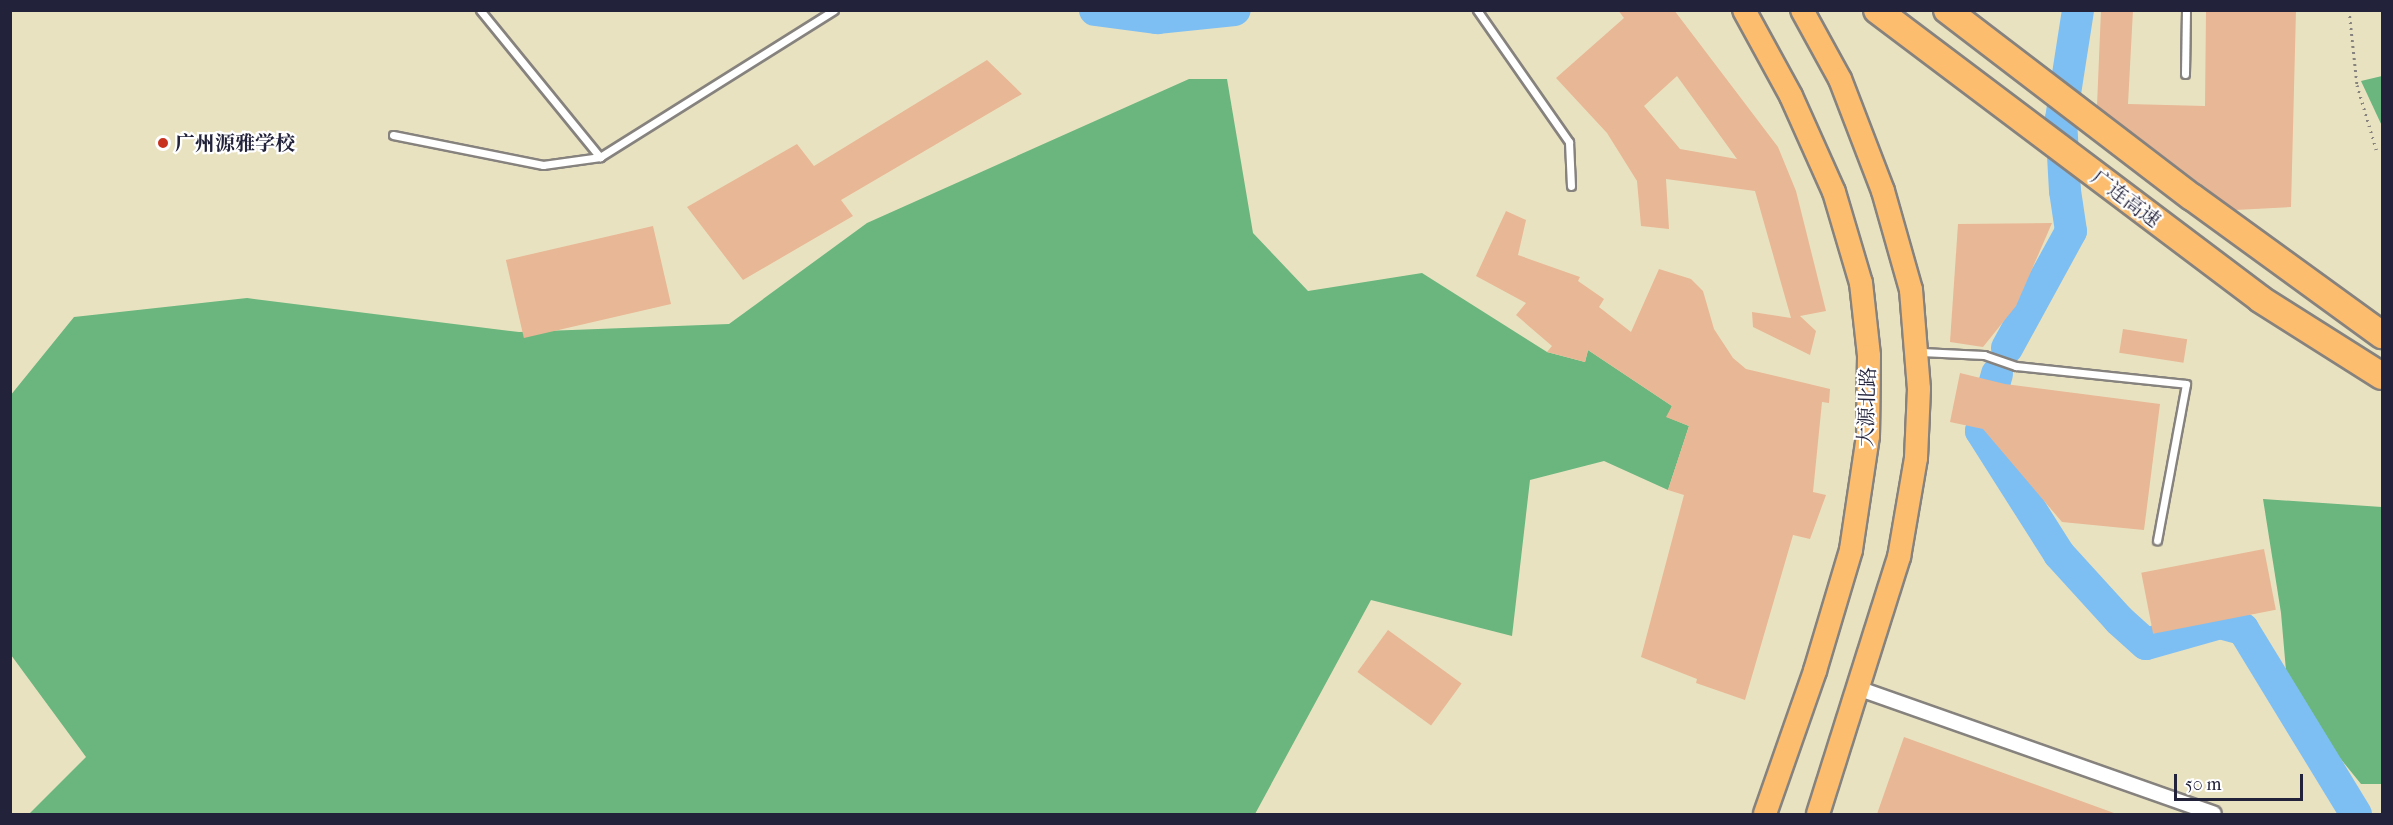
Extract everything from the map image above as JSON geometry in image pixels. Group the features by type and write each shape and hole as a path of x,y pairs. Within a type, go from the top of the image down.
{"highway":[{"name":"广连高速","path":"1877,10 2260,299 2382,376"},
{"name":"广连高速","path":"1947,10 2192,197 2382,335"}],"main road":[{"name":"大源北路","path":"1744,10 1791,96 1834,192 1862,283 1869,356 1868,436 1851,550 1815,671 1765,814"},
{"path":"1802,10 1840,79 1864,134 1911,290 1918,351 1919,425 1910,507 1860,689 1818,814"}],"street":[{"path":"1860,689 2214,814"}],"lane":[{"path":"480,10 600,157"},
{"path":"393,135 543,165 600,157 834,10"},
{"path":"1477,10 1569,142 1571,186"},
{"path":"2185,74 2186,10"},
{"path":"1918,351 1984,355 2016,366 2186,384 2157,540"}],"path":[{"path":"2349,10 2357,85 2378,152"}],"green space":[{"path":"2382,76 2382,126 2361,81"},
{"path":"1189,79 1227,79 1253,233 1308,291 1422,273 1547,352 1585,362 1588,350 1672,406 1667,417 1689,426 1668,490 1604,461 1530,480 1512,636 1371,600 1255,814 29,814 86,757 11,655 10,396 74,317 247,298 519,332 729,324 867,223"},
{"path":"2263,499 2382,507 2382,784 2361,784 2288,694 2281,613"}],"building":[{"path":"1618,10 1674,10 1778,147 1796,191 1826,311 1800,316 1816,331 1810,355 1753,327 1752,312 1791,318 1755,191 1666,179 1669,229 1641,226 1637,181 1607,133 1556,78 1624,18","holes":["1677,76 1737,159 1680,149 1644,106"]},
{"path":"2101,10 2133,10 2128,104 2205,106 2206,10 2296,10 2291,207 2235,210 2097,106"},
{"path":"987,60 1022,94 841,200 853,216 743,280 687,207 797,144 814,166"},
{"path":"1506,211 1526,220 1518,255 1580,277 1578,281 1604,299 1599,307 1631,332 1659,269 1691,279 1703,291 1714,329 1733,358 1746,369 1830,389 1829,403 1822,402 1813,492 1826,495 1810,539 1793,535 1745,700 1696,683 1697,679 1641,657 1684,495 1668,490 1689,426 1666,417 1672,406 1588,350 1585,362 1547,352 1552,346 1516,315 1526,303 1476,276"},
{"path":"2052,223 2016,306 1983,347 1950,342 1958,224"},
{"path":"653,226 671,304 524,338 506,260"},
{"path":"2123,329 2187,339 2183,363 2119,353"},
{"path":"1960,373 2005,384 2160,404 2144,530 2062,522 1983,429 1950,422"},
{"path":"2264,549 2276,610 2153,634 2141,573"},
{"path":"1388,630 1462,683 1431,726 1357,672"},
{"path":"1904,737 2114,813 2114,814 1877,814"}],"waterway":[{"path":"1095,10 1157,18 1235,10"},
{"path":"2007,348 2071,231 2065,191 2061,119 2078,10"},
{"path":"1997,374 1981,431 2059,554 2119,620 2146,644 2220,623 2243,629 2356,814"}],"place":[{"name":"广州源雅学校","path":"163,143"}]}
